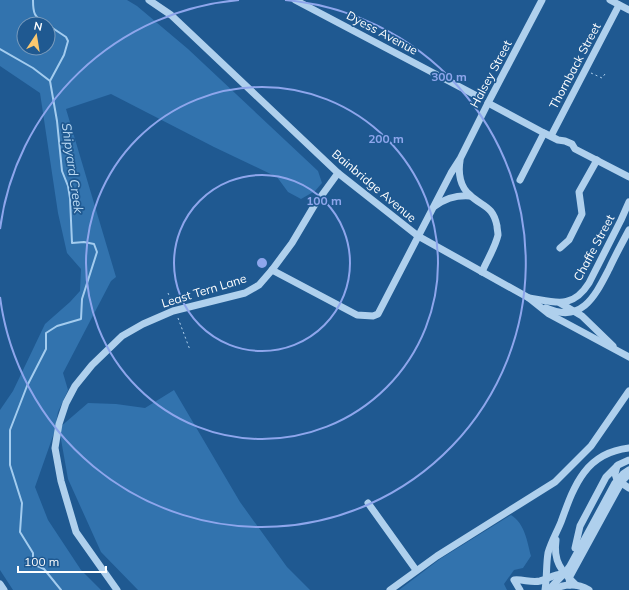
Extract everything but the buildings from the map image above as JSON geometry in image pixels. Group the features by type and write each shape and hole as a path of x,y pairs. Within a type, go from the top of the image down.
{"street":[{"name":"Bainbridge Avenue","path":"149,0 171,15 338,173 418,236 529,298 549,314 629,357"},
{"name":"Dyess Avenue","path":"295,0 479,98"},
{"name":"Halsey Street","path":"272,270 357,315 373,316 378,314 542,0"},
{"path":"610,0 629,10"},
{"name":"Thornback Street","path":"520,180 586,70 620,5"},
{"path":"488,103 547,135 572,144 575,148 629,177"},
{"name":"Halsey Street","path":"460,159 459,173 462,184 470,196 485,205 492,212 496,223 498,234 482,272"},
{"path":"560,248 569,240 582,214 579,192 597,160"},
{"name":"Least Tern Lane","path":"117,590 76,532 61,481 55,448 59,424 66,403 75,386 92,365 122,336 143,324 175,311 245,293 259,285 292,243 314,206 338,173"},
{"path":"434,206 455,196 470,196"},
{"name":"Chaffe Street","path":"529,298 560,303 578,297 584,291 629,202"},
{"name":"Chaffe Street","path":"574,311 586,304 597,292 629,230"},
{"path":"529,298 553,311 563,314 574,311"},
{"name":"Bainbridge Avenue","path":"560,303 582,316 616,349"},
{"path":"390,590 416,570 555,482 591,446 629,391"},
{"path":"545,590 548,555 575,484 585,470 594,462 610,452 629,448"},
{"path":"551,590 566,578 580,526 606,477 617,466 629,460"},
{"path":"617,466 629,488"},
{"path":"551,590 562,586 629,466"},
{"path":"574,548 624,477"},
{"path":"368,503 416,570"},
{"path":"558,528 555,554 556,561 566,578"},
{"path":"520,590 514,580 519,579 532,582 546,579 566,578 589,590"},
{"path":"0,584 4,590"}],"path":[{"path":"586,70 602,78 605,74"},
{"path":"168,293 190,350"}],"shaded area":[{"path":"0,0 127,0 137,6 188,49 318,171 322,183 315,191 301,199 288,192 277,177 214,147 111,94 66,109 116,277 111,281 63,373 68,390 58,412 54,433 35,487 48,520 81,570 101,590 13,590 0,570 0,410 13,391 45,324 80,291 81,269 67,253 58,213 40,93 0,66"},
{"path":"174,390 240,502 287,567 310,590 138,590 101,552 68,479 59,428 88,403 116,404 145,408"},
{"path":"511,515 516,519 522,528 527,539 531,556 523,568 514,570 504,584 507,590 399,590 440,559"}],"waterway":[{"name":"Shipyard Creek","path":"33,0 33,8 36,16"},
{"name":"Shipyard Creek","path":"56,30 66,37 68,41 64,55 50,81 57,121 62,171 68,186 70,198 72,243 84,242 94,244 97,252 82,299 81,319 57,326 46,333 46,349 27,386 10,430 10,465 22,503 20,532 33,553 33,564 44,569 61,590"},
{"path":"0,49 33,68 50,81"}]}
